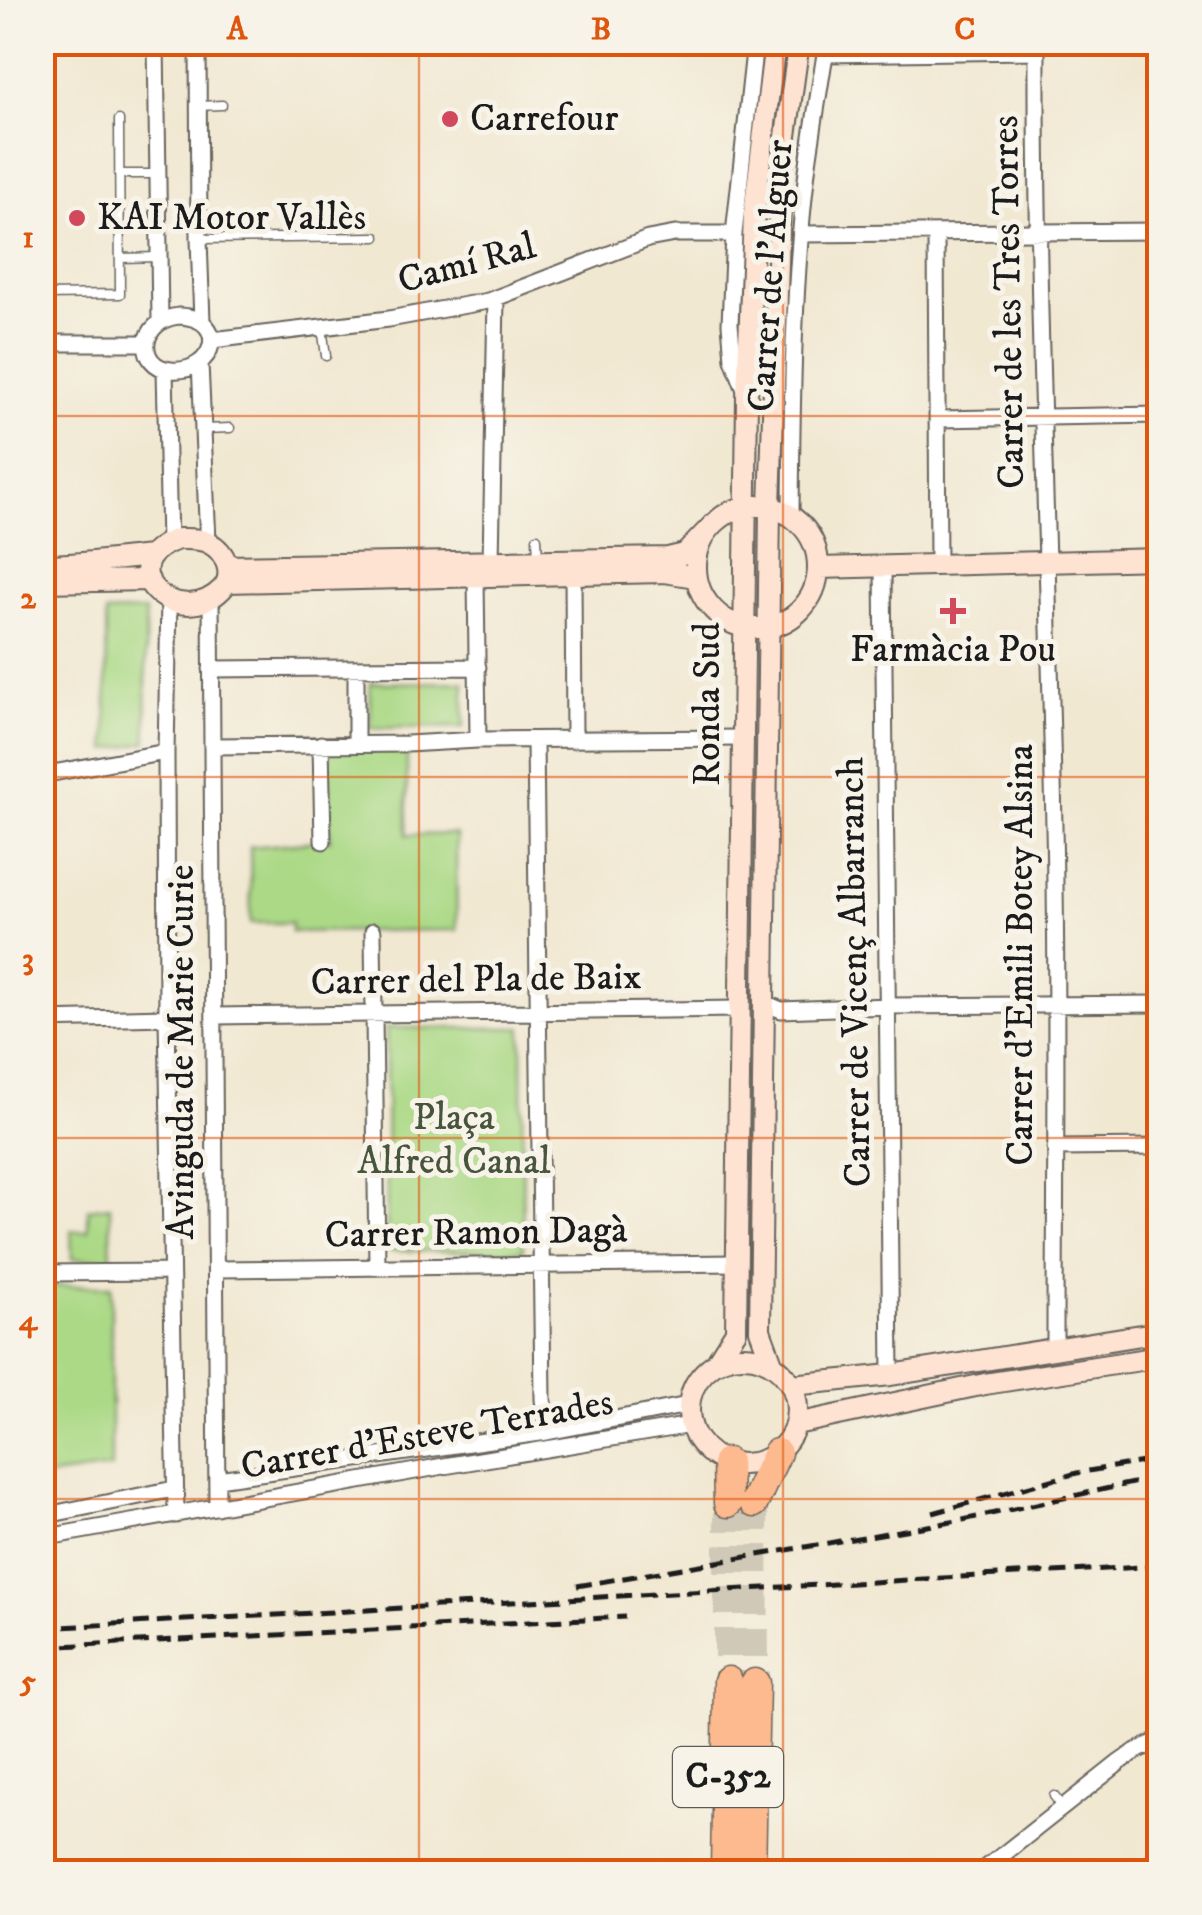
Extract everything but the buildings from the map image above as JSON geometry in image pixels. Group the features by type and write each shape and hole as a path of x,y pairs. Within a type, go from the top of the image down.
{"highway":[{"path":"727,1462 741,1503 777,1453"},
{"name":"C-352","path":"726,1872 742,1682 754,1865"}],"main road":[{"name":"Ronda Sud","path":"717,1361 736,1330 748,397 754,214 775,42"},
{"name":"Ronda Sud","path":"772,1363 760,1330 770,506 781,172 799,42"},
{"path":"483,569 538,560 668,558 685,554 706,532 726,514 746,506 770,506 791,515 809,534 819,568 814,592 796,615 769,628 743,627 725,619 705,599 696,577 696,559 706,532"},
{"path":"42,565 74,565 160,550 189,539 208,542 224,557 228,574 222,590 190,603 170,600 154,591 147,572 160,550"},
{"path":"819,568 1160,559"},
{"path":"228,574 483,569 574,574 664,572 696,577"},
{"path":"42,582 148,580"},
{"path":"792,1385 891,1375 1160,1332"},
{"path":"749,1355 772,1363 792,1385 798,1401 796,1424 788,1441 763,1461 744,1465 711,1455 699,1442 689,1415 698,1380 717,1361 734,1356 749,1355"},
{"path":"796,1424 985,1384 1160,1357"}],"street":[{"path":"156,42 160,321"},
{"path":"198,42 202,321"},
{"path":"748,397 733,359 730,324 734,234 756,42"},
{"path":"826,48 1037,47"},
{"name":"Carrer de les Tres Torres","path":"1037,47 1048,561"},
{"name":"Carrer de l'Alguer","path":"791,515 792,366 807,172 826,48"},
{"path":"802,234 1160,231"},
{"name":"Camí Ral","path":"212,340 389,320 496,298 648,239 675,234 734,234"},
{"path":"936,234 938,565"},
{"path":"478,740 478,666 496,298"},
{"path":"180,316 202,321 212,340 200,363 165,370 152,360 146,343 148,334 160,321 180,316"},
{"path":"42,344 146,343"},
{"path":"200,363 208,542"},
{"path":"160,550 165,370"},
{"path":"939,420 1160,415"},
{"name":"Carrer d'Emili Botey Alsina","path":"1048,561 1056,1004 1055,1348"},
{"name":"Carrer de Vicenç Albarranch","path":"883,567 891,1375"},
{"path":"574,574 574,740"},
{"name":"Avinguda de Marie Curie","path":"211,597 217,1507"},
{"name":"Avinguda de Marie Curie","path":"170,600 167,1017 174,1489"},
{"path":"212,669 478,666"},
{"path":"356,668 356,744"},
{"path":"212,746 743,738"},
{"path":"535,741 546,1432"},
{"path":"321,744 323,842"},
{"path":"42,775 166,752"},
{"path":"373,931 377,1266"},
{"path":"764,1003 781,1010 1160,1004"},
{"name":"Carrer del Pla de Baix","path":"215,1016 739,1009"},
{"path":"42,1020 167,1017"},
{"path":"1055,1148 1154,1142"},
{"name":"Carrer Ramon Dagà","path":"216,1270 736,1263"},
{"path":"42,1273 170,1272"},
{"name":"Carrer d'Esteve Terrades","path":"218,1479 689,1415"},
{"name":"Carrer d'Esteve Terrades","path":"42,1538 438,1467 689,1415"},
{"path":"42,1516 174,1489 176,1515"},
{"path":"981,1872 1059,1802 1136,1751 1160,1740"}],"lane":[{"path":"198,106 222,105"},
{"path":"43,295 120,294 118,120"},
{"path":"118,174 158,174"},
{"path":"199,239 376,237"},
{"path":"120,258 159,258"},
{"path":"322,327 326,356"},
{"path":"203,430 230,428"},
{"path":"537,538 538,560"}],"green space":[{"path":"145,611 147,742 107,750 106,613"},
{"path":"464,682 464,727 371,728 370,683"},
{"path":"328,744 407,744 407,835 456,834 457,930 291,932 291,923 251,923 250,847 330,840"},
{"name":"Plaça Alfred Canal","path":"386,1028 522,1028 523,1251 387,1251"},
{"path":"110,1206 111,1259 72,1259 71,1231 88,1231 88,1209"},
{"path":"43,1286 111,1286 111,1468 43,1477"}],"tunnel":[{"path":"728,1503 728,1681"},
{"path":"754,1503 755,1683"}],"railway":[{"path":"933,1513 1077,1473 1160,1459"},
{"path":"577,1586 963,1520 1160,1477"},
{"path":"42,1628 1160,1566"},
{"path":"42,1647 625,1617"}],"place":[{"name":"Carrefour","path":"450,119"},
{"name":"KAI Motor Vallès","path":"77,218"},
{"name":"Farmàcia Pou","path":"953,611"}]}
